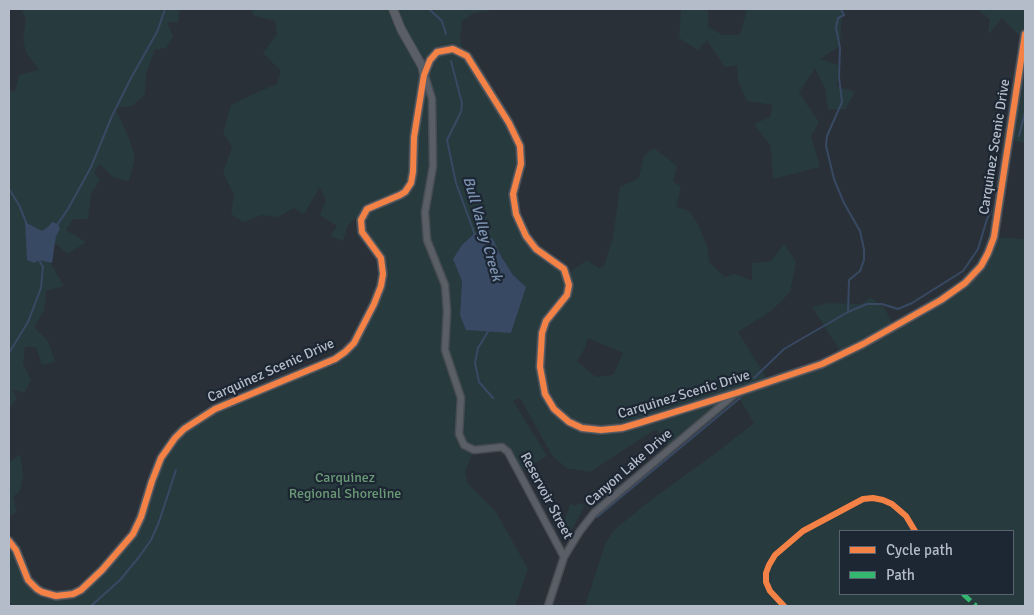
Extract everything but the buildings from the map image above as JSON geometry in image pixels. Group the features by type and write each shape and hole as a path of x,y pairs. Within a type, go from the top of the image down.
{"street":[{"path":"393,9 401,29 422,66 424,75"},
{"name":"Carquinez Scenic Drive","path":"9,541 16,550 28,580 37,589 56,596 64,596 81,590 102,570 133,534 141,517 161,458 184,429 215,409 335,359 354,343 374,304 383,274 381,258 362,232 361,220 368,209 405,192 411,182 414,137 424,75 430,60 437,52 453,48 462,52 471,60 514,132 520,146 522,158 513,194 516,214 526,236 536,249 560,264 569,279 567,295 546,321 541,340 540,367 542,384 548,399 558,414 569,422 582,428 613,430 736,393 813,367 853,350 965,284 976,272 988,253 994,237 1025,34"},
{"name":"Reservoir Street","path":"424,75 432,99 433,166 425,212 427,240 445,285 447,311 445,350 461,398 459,434 464,445 474,450 502,447 508,452 564,557"},
{"name":"Canyon Lake Drive","path":"548,606 564,557 594,513 736,393"}],"green space":[{"path":"21,9 180,9 178,22 167,22 173,36 166,48 155,50 146,73 145,94 132,106 115,108 134,152 134,162 129,181 113,177 99,164 94,173 100,180 91,194 88,219 73,219 66,230 86,242 68,254 56,244 35,238 64,286 46,291 44,310 34,327 48,341 55,362 42,365 36,347 25,347 23,364 31,380 24,393 12,389 17,398 9,409 9,90 15,92 19,75 39,70 26,52 23,40 26,19"},
{"name":"Carquinez Regional Shoreline","path":"251,9 492,9 474,13 462,21 460,37 463,52 520,146 513,194 526,236 567,274 587,260 599,268 604,266 613,238 620,187 639,178 644,156 654,148 677,166 673,181 681,187 676,207 689,211 698,224 707,246 709,262 725,277 735,274 752,281 752,263 771,261 784,244 796,262 790,292 771,311 738,332 769,382 843,355 812,307 829,303 861,304 871,297 885,309 894,327 971,278 994,237 1025,239 1025,606 585,606 605,545 613,531 651,500 754,423 736,393 671,448 656,429 590,472 566,468 552,455 520,398 513,401 547,456 519,473 502,447 474,449 465,472 468,484 496,512 528,569 515,606 9,606 9,541 25,574 42,592 72,594 130,539 161,458 193,422 335,359 362,330 383,268 365,237 364,211 348,225 343,241 330,236 337,226 320,215 326,200 320,187 304,214 294,208 278,217 262,215 243,222 231,214 234,195 223,172 232,147 223,133 231,105 277,84 281,71 263,53 277,34 275,21 255,16","holes":["493,239 513,275 526,287 460,315 462,281","588,338 623,353 613,375 596,377 577,361 585,348"]},
{"path":"708,9 708,27 723,35 740,35 747,9 842,9 840,46 820,59 838,65 837,86 855,92 845,109 828,109 825,88 815,68 799,93 819,122 811,136 820,167 773,179 771,146 754,124 770,117 773,105 747,101 738,81 737,65 725,67 707,40 698,50 679,38 681,10"},
{"path":"977,9 1025,9 1025,143 1009,139 1024,40 1002,18 988,35 990,19"},
{"path":"20,454 23,475 20,491 13,497 17,512 9,516 9,463"},
{"path":"577,503 585,505 573,528 570,530 564,523 570,504 576,506"}],"water":[{"path":"25,222 42,231 52,222 58,224 60,229 56,236 52,263 39,260 34,263 27,260"},
{"path":"475,233 493,239 513,275 526,287 511,333 466,330 460,315 462,281 453,259 462,245"}],"waterway":[{"path":"57,225 91,167 112,116 157,32 165,9"},
{"name":"Bull Valley Creek","path":"429,9 442,21 446,34"},
{"path":"841,9 844,15 838,18 836,28 840,48 839,77 842,102 827,136 826,146 834,179 844,203 860,231 864,249 864,260 860,271 849,280 848,312"},
{"name":"Bull Valley Creek","path":"451,61 462,103 461,112 447,140 456,183 475,235"},
{"path":"1019,136 1025,112"},
{"path":"9,189 19,205 26,222"},
{"path":"754,378 784,349 848,312 867,304 882,304 898,309 912,303 963,271 978,249 991,211"},
{"path":"9,353 28,322 41,288 43,267 39,260"},
{"name":"Bull Valley Creek","path":"489,330 478,348 475,363 479,382 493,398"},
{"path":"597,517 740,398"},
{"path":"91,606 120,580 151,540 176,470"}],"marked path":[{"path":"964,595 976,606"}],"cycle path":[{"path":"9,541 16,550 28,580 37,589 56,596 73,594 81,590 102,570 133,534 141,517 161,458 184,429 215,409 335,359 354,343 374,304 381,286 383,274 381,258 362,232 361,220 367,209 400,195 405,192 411,183 414,137 424,75 430,60 437,52 453,49 467,56 509,123 520,146 521,164 513,194 516,214 526,236 536,249 564,269 569,285 567,295 546,321 542,333 540,367 545,394 554,409 569,422 582,428 601,430 622,428 639,423 822,364 863,344 941,300 965,283 981,266 994,237 1025,34"},
{"path":"784,606 770,591 766,582 766,573 775,555 803,531 863,499 873,498 892,504 906,516 914,530"}]}
